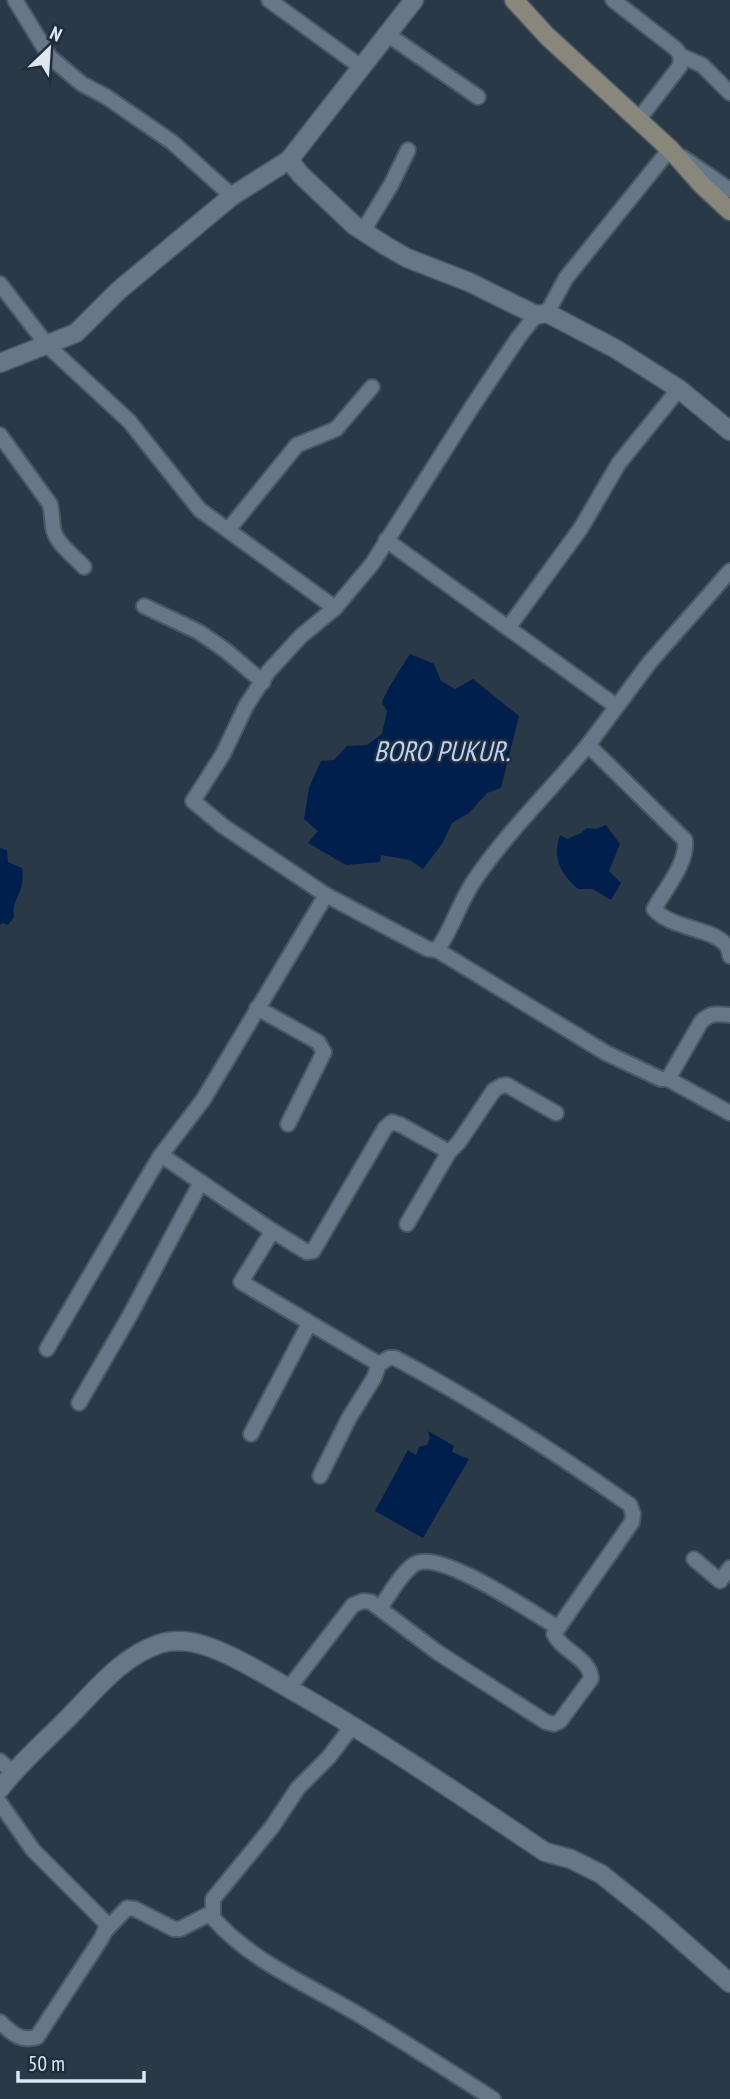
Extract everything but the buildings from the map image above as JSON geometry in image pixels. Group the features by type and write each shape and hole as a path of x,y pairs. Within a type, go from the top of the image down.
{"main road":[{"path":"514,0 547,36 727,202"}],"street":[{"path":"15,0 50,57 82,84 105,96 172,142 232,196"},
{"path":"269,0 360,66"},
{"path":"0,363 48,346 84,327 118,291 232,196 289,160 414,0"},
{"path":"613,0 677,49 681,56 680,66 638,120"},
{"path":"387,34 478,97"},
{"path":"681,56 702,65 730,93"},
{"path":"363,231 408,150"},
{"path":"673,152 673,162 678,172 730,222"},
{"path":"673,152 566,278 541,314 518,338 372,564 335,608 301,636 268,672 246,706 223,754 192,801 223,826 326,895 428,948 437,950 606,1053 661,1079 668,1079 730,1113"},
{"path":"289,160 301,175 363,231 407,258 469,282 616,349 679,389 730,431"},
{"path":"0,284 48,346 130,421 200,510 335,608"},
{"path":"228,530 297,446 336,429 372,387"},
{"path":"508,628 581,528 619,463 679,389"},
{"path":"0,435 50,505 54,517 53,528 58,540 84,567"},
{"path":"386,540 616,706"},
{"path":"437,950 474,881 512,829 552,788 650,662 730,571"},
{"path":"144,606 199,632 236,658 263,682"},
{"path":"588,745 685,840 686,849 682,859 654,909 660,916 714,937 726,945 730,956"},
{"path":"47,1349 161,1155 203,1100 326,895"},
{"path":"257,1009 318,1042 324,1052 288,1124"},
{"path":"668,1079 701,1022 708,1015 715,1013 730,1015"},
{"path":"407,1224 449,1152 459,1142 494,1090 507,1086 556,1113"},
{"path":"161,1155 307,1252 313,1251 385,1128 392,1122 449,1152"},
{"path":"79,1403 135,1307 201,1182"},
{"path":"268,1228 270,1235 241,1282 379,1364"},
{"path":"251,1434 309,1324"},
{"path":"289,1688 353,1605 363,1601 371,1602 481,1681 546,1722 554,1724 561,1721 591,1679 591,1672 558,1642 554,1634 632,1522 630,1506 580,1470 496,1416 405,1364 389,1358 379,1364 374,1378 349,1418 320,1476"},
{"path":"694,1559 720,1581 730,1568"},
{"path":"380,1608 410,1567 419,1562 434,1563 462,1571 557,1627"},
{"path":"0,1789 6,1766 65,1721 95,1687 130,1659 160,1644 183,1640 208,1647 289,1688 353,1725 545,1852 571,1859 601,1874 730,1983"},
{"path":"353,1725 329,1758 298,1787 272,1827 213,1899 213,1918 259,1959 356,2013 494,2099"},
{"path":"0,1803 33,1850 106,1923 105,1931"},
{"path":"0,2022 15,2036 26,2040 37,2037 105,1931 127,1908 135,1909 174,1929 180,1929 213,1912"}],"water":[{"name":"BORO PUKUR.","path":"410,654 434,664 441,681 455,689 473,679 519,716 501,788 487,793 469,813 452,823 442,844 423,869 410,860 381,855 380,862 346,865 308,843 318,831 304,819 309,788 321,761 334,760 347,746 367,745 382,734 387,711 382,703"},
{"path":"606,825 620,844 609,871 621,883 611,900 593,889 578,889 563,871 557,851 560,835 567,839 587,828 596,829"},
{"path":"0,848 7,850 8,862 22,868 23,877 14,917 8,925 0,925"},
{"path":"428,1431 454,1446 452,1452 469,1459 423,1538 375,1511 408,1450 416,1455 419,1447 427,1445 430,1438"}]}
